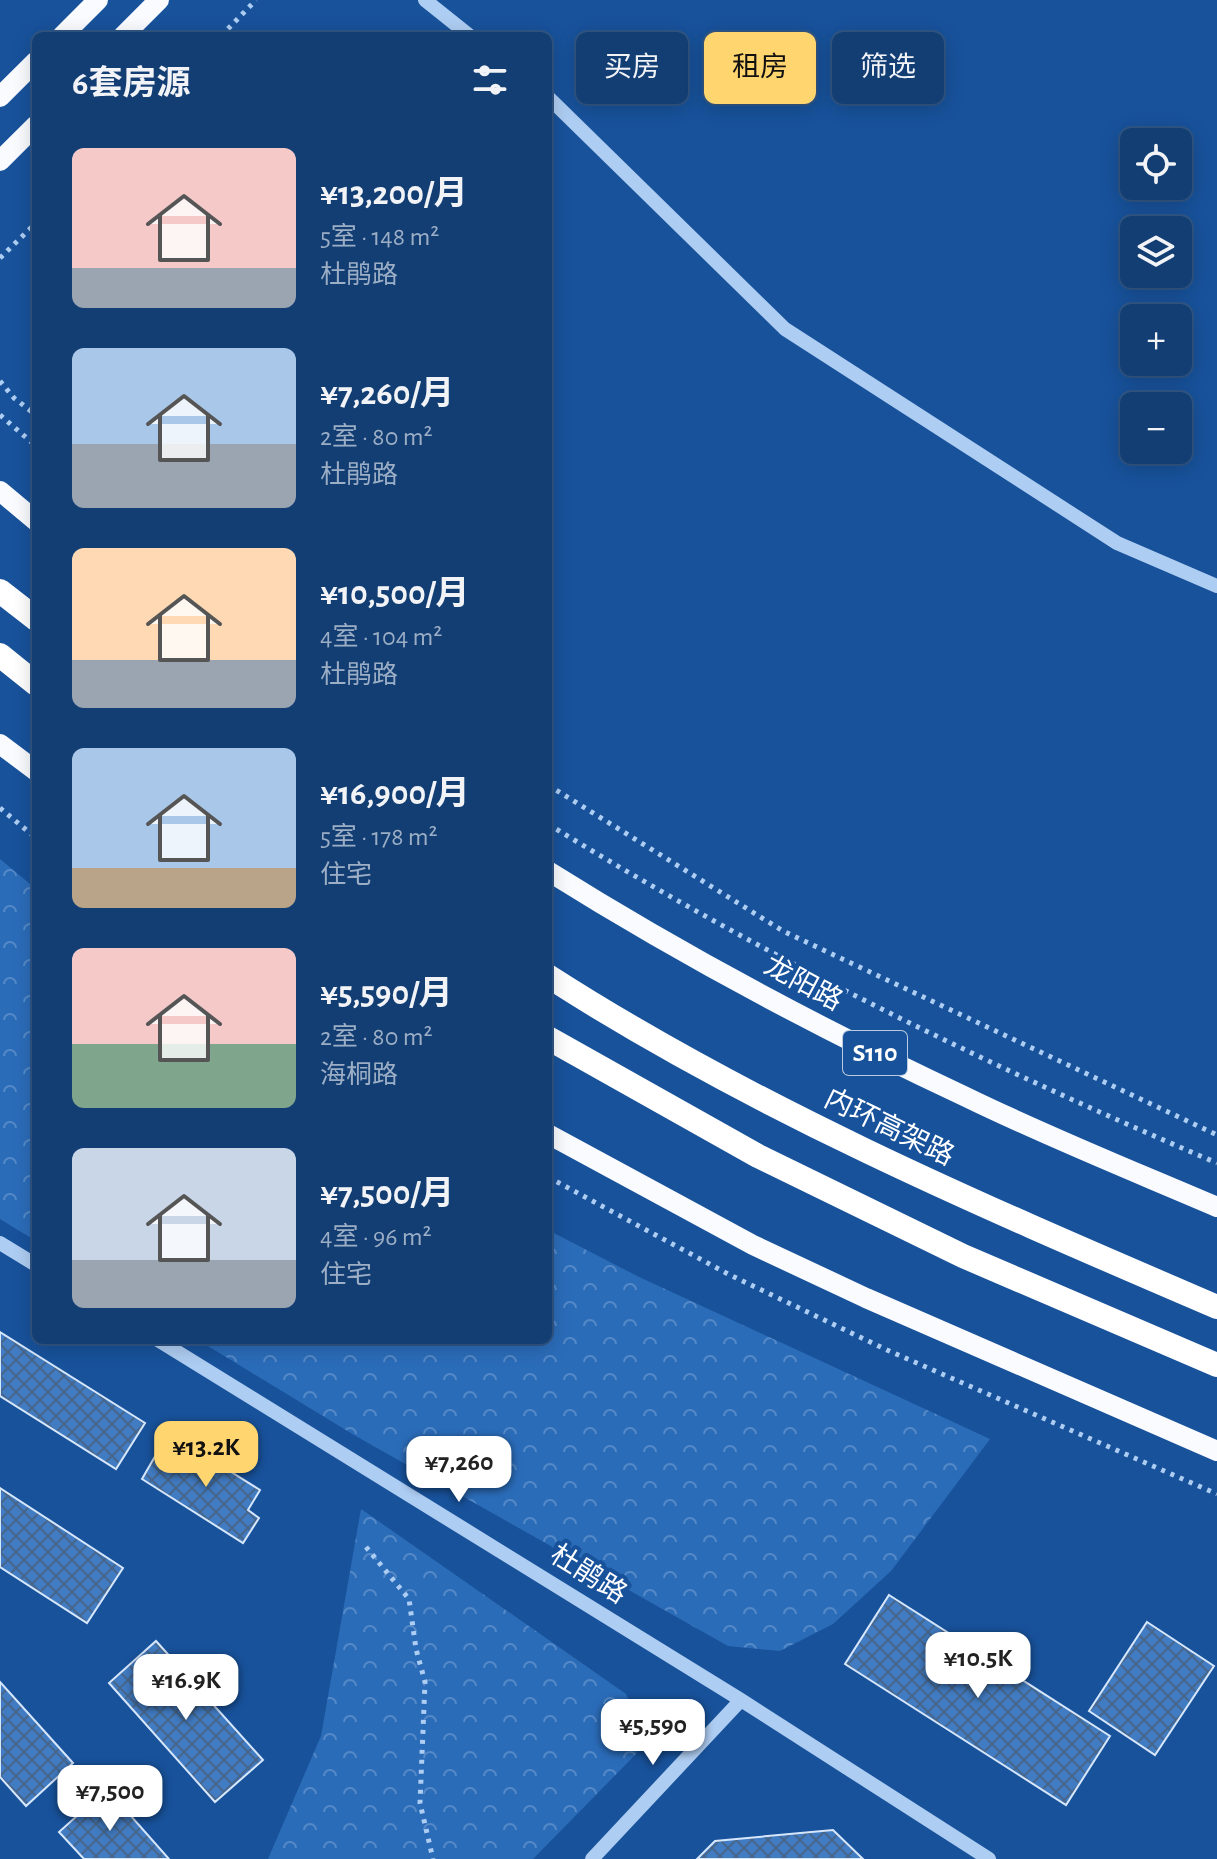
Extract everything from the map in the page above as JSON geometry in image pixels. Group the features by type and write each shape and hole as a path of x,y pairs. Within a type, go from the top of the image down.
{"highway":[{"path":"0,591 32,616"},
{"path":"0,655 32,681"},
{"name":"内环高架路","path":"552,979 593,1005 782,1110 957,1194 1217,1307"},
{"path":"552,1040 758,1156 936,1242 1217,1365"}],"main road":[{"path":"66,32 98,0"},
{"path":"127,32 159,0"},
{"path":"0,97 32,65"},
{"path":"0,161 32,129"},
{"path":"0,491 32,518"},
{"path":"0,744 32,768"},
{"name":"龙阳路","path":"552,873 666,941 866,1049 981,1104 1217,1207"},
{"path":"552,1136 740,1238 851,1292 1217,1451"}],"street":[{"path":"425,0 465,32"},
{"path":"552,101 785,329 1117,543 1217,586"},
{"path":"0,1243 32,1263"},
{"name":"杜鹃路","path":"164,1344 741,1700 989,1859"},
{"path":"592,1859 741,1700"}],"path":[{"path":"225,32 256,0"},
{"path":"0,258 32,227"},
{"path":"0,381 14,398 32,412"},
{"path":"0,415 32,443"},
{"path":"552,787 783,931 1217,1135"},
{"path":"0,808 32,835"},
{"path":"552,826 731,931 875,1008 1105,1116 1217,1163"},
{"path":"552,1179 728,1274 887,1350 1217,1494"},
{"path":"366,1547 409,1599 416,1649 425,1682 420,1803 433,1859"}],"green space":[{"path":"0,859 32,886 32,1239 0,1219"},
{"path":"552,1232 637,1276 990,1439 891,1571 833,1624 780,1651 728,1646 354,1435 205,1344 552,1344"},
{"path":"361,1509 626,1694 637,1717 637,1753 533,1859 268,1859 321,1736"}],"building":[{"path":"0,1332 145,1423 116,1469 0,1396"},
{"path":"180,1440 260,1490 248,1510 259,1518 243,1543 142,1479 157,1453 168,1460"},
{"path":"0,1488 123,1568 87,1623 0,1567"},
{"path":"889,1595 1110,1736 1066,1805 845,1664"},
{"path":"1147,1622 1214,1666 1155,1755 1089,1711"},
{"path":"156,1641 263,1760 215,1802 109,1683"},
{"path":"0,1682 73,1763 26,1806 0,1777"},
{"path":"107,1789 169,1859 84,1859 59,1832"},
{"path":"833,1830 863,1859 697,1859 715,1841"}]}
